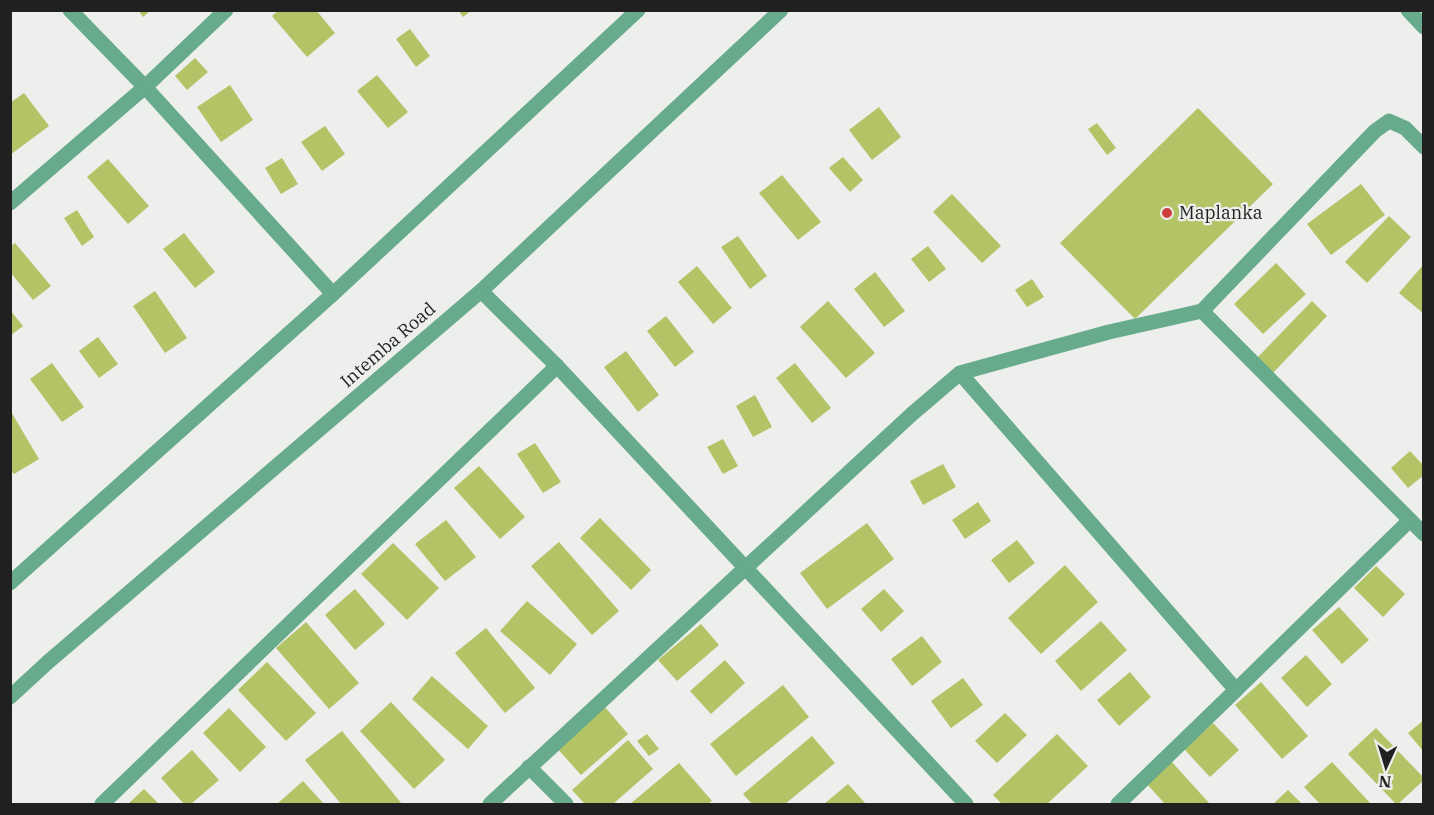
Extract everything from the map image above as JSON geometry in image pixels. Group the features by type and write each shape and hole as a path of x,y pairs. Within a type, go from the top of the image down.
{"street":[{"path":"70,10 144,87 333,294"},
{"path":"10,203 144,87 226,10"},
{"path":"10,583 333,294 638,10"},
{"name":"Intemba Road","path":"10,698 57,654 481,291 781,10"},
{"path":"1408,10 1424,27"},
{"path":"490,804 912,414 960,373 1109,332 1202,311 1375,131 1389,121 1405,128 1424,147"},
{"path":"481,291 557,366 966,804"},
{"path":"1202,311 1424,534"},
{"path":"102,804 557,366"},
{"path":"960,373 1236,690"},
{"path":"1118,804 1410,520"},
{"path":"530,767 566,804"}],"building":[{"path":"138,10 151,10 143,17"},
{"path":"279,10 316,10 335,33 307,57 272,16"},
{"path":"458,10 472,10 463,17"},
{"path":"410,29 430,56 416,67 396,39"},
{"path":"195,58 208,72 187,90 175,76"},
{"path":"377,75 408,112 388,128 357,91"},
{"path":"230,85 253,120 221,142 197,107"},
{"path":"24,93 49,126 10,155 10,103"},
{"path":"879,107 901,137 872,160 849,130"},
{"name":"Maplanka","path":"1198,108 1273,184 1135,319 1060,243"},
{"path":"1097,123 1116,148 1107,155 1088,129"},
{"path":"325,126 345,154 322,171 301,142"},
{"path":"843,157 863,180 850,192 829,168"},
{"path":"282,158 298,184 281,194 265,168"},
{"path":"108,159 149,206 128,224 87,177"},
{"path":"782,175 821,222 798,240 759,193"},
{"path":"1361,184 1385,215 1331,255 1307,224"},
{"path":"952,194 1001,246 982,263 933,212"},
{"path":"77,210 94,237 82,246 64,218"},
{"path":"1389,216 1411,237 1367,283 1345,262"},
{"path":"184,233 215,272 195,288 163,249"},
{"path":"738,236 767,276 750,289 721,247"},
{"path":"15,243 51,286 33,300 10,272 10,247"},
{"path":"928,246 946,269 929,282 911,259"},
{"path":"1276,263 1306,294 1263,334 1234,304"},
{"path":"1424,264 1424,314 1399,293"},
{"path":"697,266 732,308 713,324 678,282"},
{"path":"875,272 905,311 884,327 854,289"},
{"path":"1032,279 1044,297 1027,307 1015,290"},
{"path":"155,291 187,338 165,353 133,306"},
{"path":"828,301 875,353 846,378 800,327"},
{"path":"1312,301 1327,316 1273,373 1257,358"},
{"path":"10,310 23,326 10,336"},
{"path":"666,316 694,352 675,367 647,331"},
{"path":"98,337 118,364 99,378 79,351"},
{"path":"626,351 659,395 638,412 604,367"},
{"path":"52,363 84,407 62,422 30,379"},
{"path":"795,363 831,408 812,423 776,378"},
{"path":"755,395 772,427 753,437 736,406"},
{"path":"10,410 39,459 14,474 10,469"},
{"path":"723,439 738,466 723,474 707,447"},
{"path":"535,443 561,482 543,493 517,454"},
{"path":"1410,451 1424,466 1424,475 1408,488 1391,468"},
{"path":"943,464 956,487 923,505 910,481"},
{"path":"479,466 525,517 500,539 454,488"},
{"path":"978,502 991,521 965,539 952,520"},
{"path":"600,518 651,570 631,590 580,538"},
{"path":"446,520 476,557 445,581 415,544"},
{"path":"867,523 894,559 827,609 800,573"},
{"path":"1017,540 1035,563 1009,583 991,560"},
{"path":"559,542 619,611 592,635 531,566"},
{"path":"393,543 439,588 407,620 361,574"},
{"path":"1065,565 1098,602 1041,654 1008,618"},
{"path":"1376,566 1405,594 1383,617 1354,588"},
{"path":"355,589 385,624 355,650 325,615"},
{"path":"884,589 904,611 881,632 861,609"},
{"path":"527,601 577,644 550,675 500,631"},
{"path":"1339,607 1369,640 1342,664 1312,630"},
{"path":"1101,621 1127,650 1081,691 1055,661"},
{"path":"306,622 359,683 329,709 276,648"},
{"path":"701,624 719,645 677,681 658,660"},
{"path":"486,628 535,688 505,713 455,653"},
{"path":"922,636 942,662 912,686 891,659"},
{"path":"1306,655 1332,684 1307,707 1281,678"},
{"path":"725,660 745,683 711,714 690,691"},
{"path":"267,662 316,713 286,741 238,690"},
{"path":"1130,672 1151,697 1119,726 1097,700"},
{"path":"432,676 488,726 468,749 412,699"},
{"path":"963,678 983,705 951,728 931,701"},
{"path":"1261,682 1308,736 1282,759 1235,705"},
{"path":"783,685 809,717 736,776 710,744"},
{"path":"391,702 445,760 414,789 360,731"},
{"path":"604,706 628,734 581,775 556,747"},
{"path":"229,708 266,747 240,772 203,733"},
{"path":"1005,713 1027,735 997,763 975,741"},
{"path":"1424,720 1424,752 1408,733"},
{"path":"1213,723 1239,750 1210,777 1184,749"},
{"path":"1376,728 1424,778 1398,804 1348,754"},
{"path":"342,731 402,804 341,804 305,760"},
{"path":"647,734 659,749 649,756 637,741"},
{"path":"1057,734 1088,766 1047,804 1002,804 993,795"},
{"path":"812,736 835,763 785,804 752,804 743,794"},
{"path":"628,740 653,769 613,804 585,804 572,790"},
{"path":"192,750 219,780 191,804 184,804 161,778"},
{"path":"1171,761 1210,804 1165,804 1146,783"},
{"path":"1332,762 1371,804 1320,804 1304,787"},
{"path":"679,763 712,801 707,804 630,804"},
{"path":"303,781 324,804 277,804"},
{"path":"848,784 866,804 824,804"},
{"path":"144,789 159,804 128,804"},
{"path":"1288,790 1302,804 1273,804"}],"place":[{"name":"Maplanka","path":"1167,213"}]}
